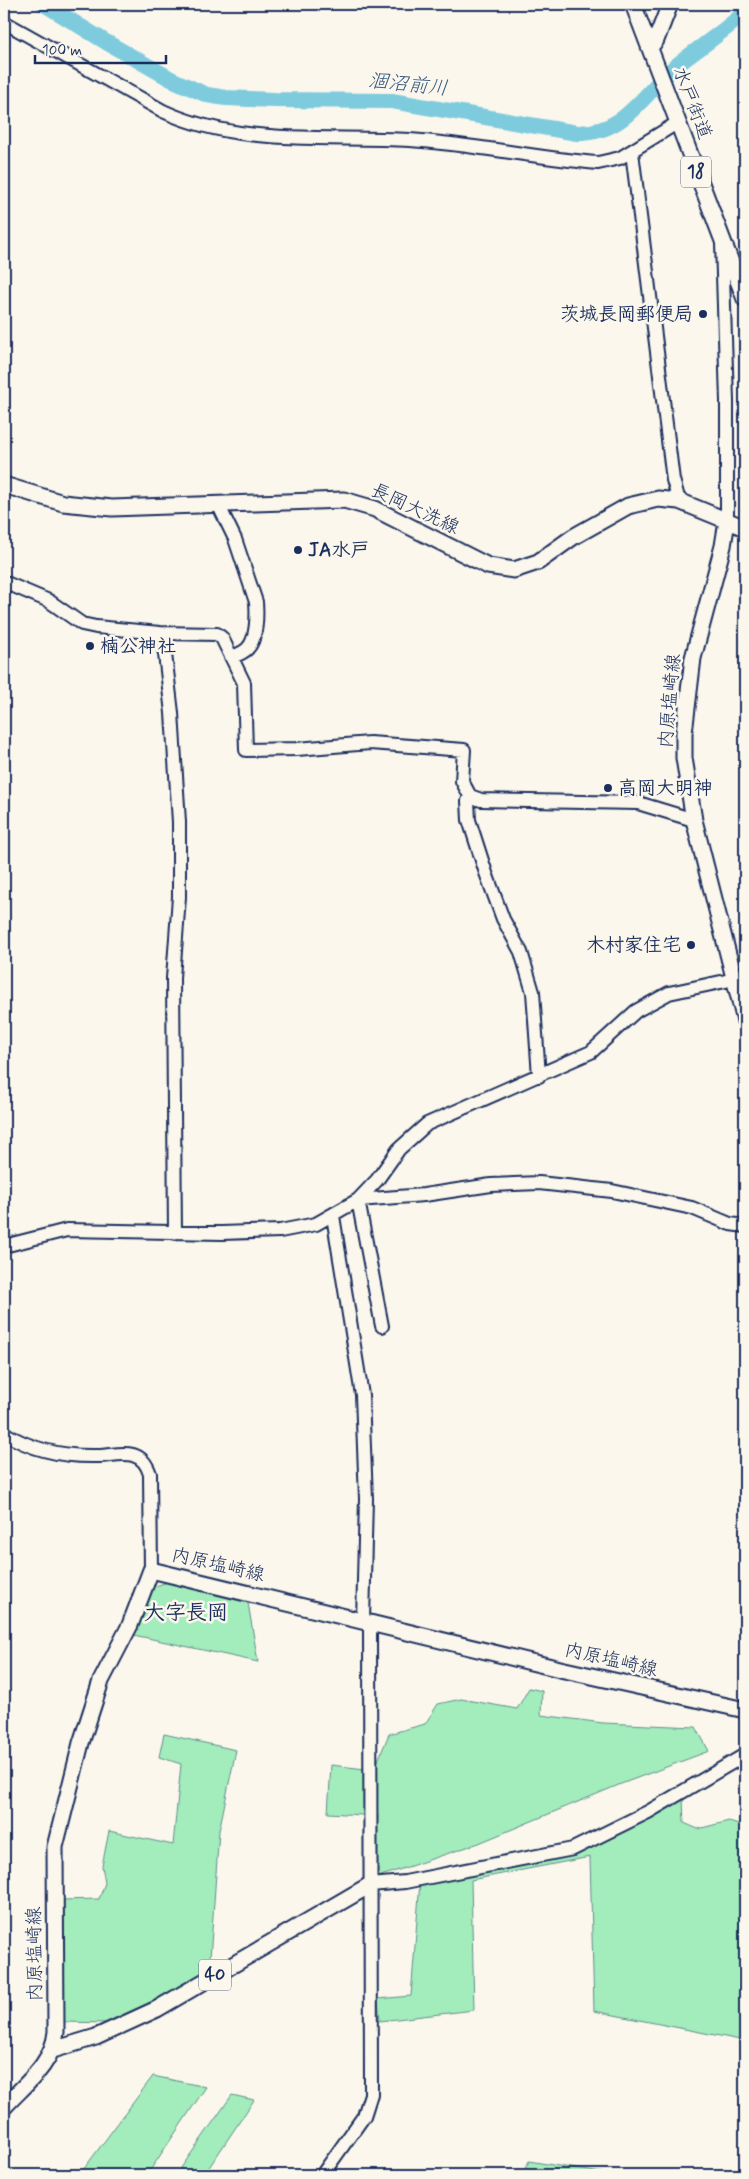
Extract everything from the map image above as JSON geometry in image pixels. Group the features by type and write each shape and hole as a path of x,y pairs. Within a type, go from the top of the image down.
{"main road":[{"name":"水戸街道","path":"633,4 745,300"},
{"path":"652,53 670,4"},
{"name":"長岡大洗線","path":"4,485 45,498 85,506 140,508 344,500 375,509 488,566 514,570 538,562 573,537 628,506 658,499 679,501 727,521"},
{"path":"727,521 745,528"},
{"name":"内原塩崎線","path":"727,521 723,546 700,628 688,691 684,758 694,820 740,988 745,1021"},
{"name":"内原塩崎線","path":"4,2107 44,2064 53,2050 56,2032 55,1848 81,1743 100,1681 130,1625 151,1570 560,1669 745,1710"},
{"name":"40","path":"53,2050 96,2037 157,2009 370,1884"}],"street":[{"path":"4,22 163,111 182,120 224,132 259,136 410,140 598,163 608,162 632,152 677,123"},
{"path":"632,152 673,480 679,501"},
{"path":"722,237 722,288 727,401 727,521"},
{"path":"722,288 731,283 740,284"},
{"path":"218,504 235,539 256,602 251,643 247,649 232,657"},
{"path":"4,582 48,600 82,624 160,633 217,634 222,638 244,683 246,750 370,744 464,750 462,781 470,796 481,800 638,803 694,820"},
{"path":"160,633 165,654 172,713 179,822 179,897 173,978 175,1232"},
{"path":"470,796 468,801 469,820 503,919 521,952 532,992 538,1076"},
{"path":"4,1246 67,1230 280,1231 316,1224 358,1200 377,1180 398,1149 422,1127 592,1052 636,1011 669,993 740,988"},
{"path":"358,1200 424,1195 491,1185 540,1183 612,1191 692,1208 730,1224 745,1226"},
{"path":"358,1200 382,1326"},
{"path":"322,2175 364,2116 370,2094 371,2076 366,1499 362,1395 333,1216"},
{"path":"4,1433 28,1445 61,1454 83,1456 131,1454 140,1458 147,1465 150,1474 151,1570"},
{"path":"370,1884 405,1882 573,1849 648,1812 745,1755"}],"green space":[{"path":"168,1582 247,1597 258,1662 129,1634 132,1593"},
{"path":"529,1688 542,1691 541,1715 603,1723 696,1727 709,1751 621,1784 479,1843 375,1878 378,1816 328,1813 331,1765 374,1770 389,1734 425,1724 438,1704 461,1699 517,1709"},
{"path":"164,1734 236,1750 219,1831 209,1973 109,2023 63,2022 62,1900 99,1899 105,1883 102,1866 109,1831 173,1845 181,1764 159,1757"},
{"path":"683,1799 684,1823 698,1829 729,1821 745,1826 745,2041 594,2011 590,1857 471,1880 474,2010 380,2021 378,1999 411,1996 420,1882 577,1853"},
{"path":"153,2076 206,2087 147,2175 80,2174"},
{"path":"232,2095 254,2100 204,2175 176,2175"},
{"path":"529,2161 613,2175 522,2175"}],"waterway":[{"name":"涸沼前川","path":"44,4 171,79 207,95 226,98 275,100 392,101 577,133 594,132 608,127 621,119 676,66 745,12"}],"place":[{"name":"茨城長岡郵便局","path":"703,314"},
{"name":"JA水戸","path":"298,550"},
{"name":"楠公神社","path":"90,646"},
{"name":"高岡大明神","path":"608,788"},
{"name":"木村家住宅","path":"691,945"}],"district":[{"name":"大字長岡","path":"186,1613"}]}
